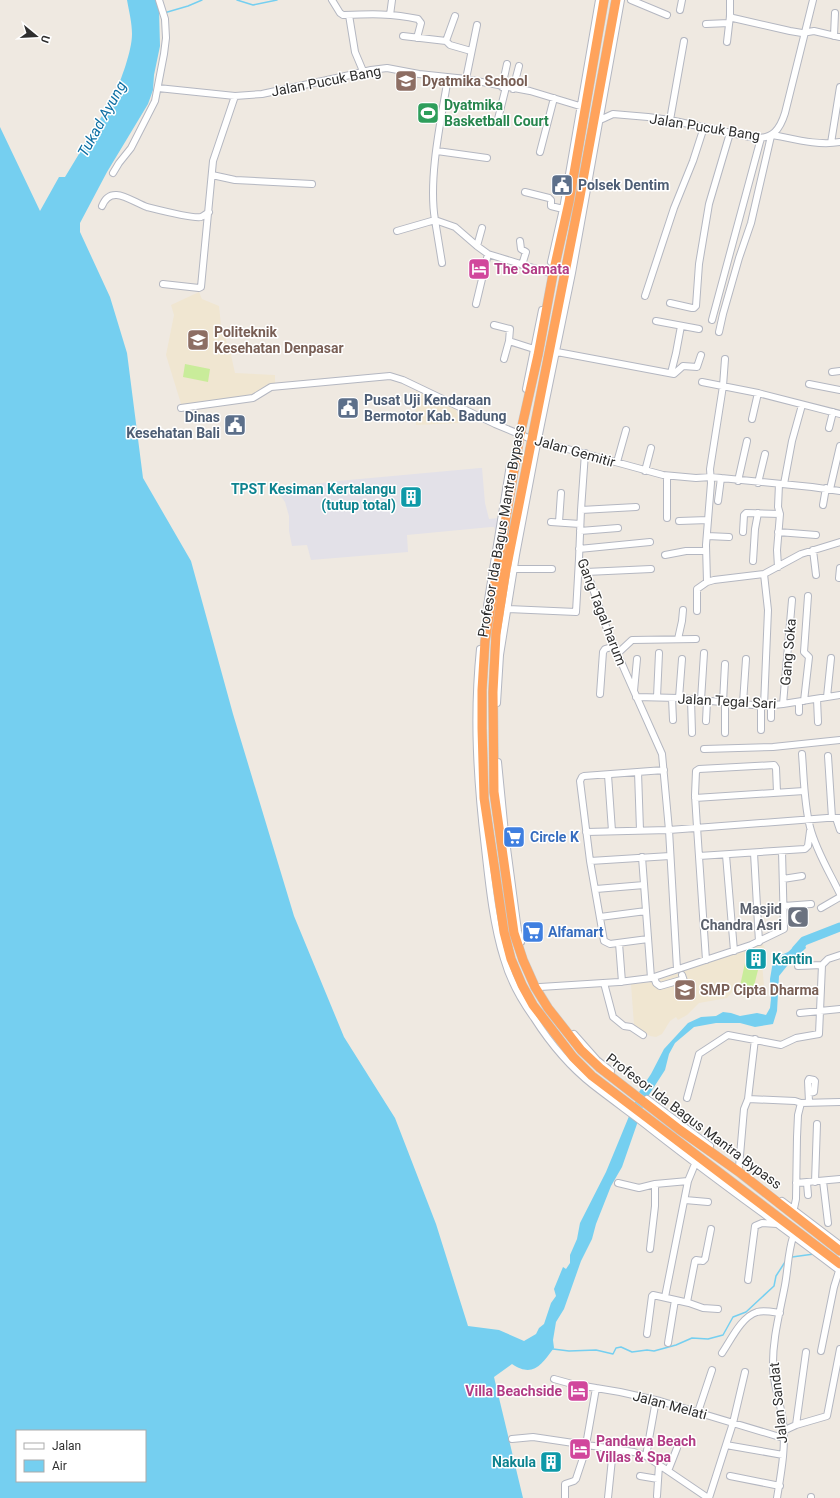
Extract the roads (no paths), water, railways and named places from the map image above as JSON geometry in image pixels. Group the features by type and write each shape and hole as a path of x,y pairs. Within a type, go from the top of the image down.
{"highway":[{"name":"Profesor Ida Bagus Mantra Bypass","path":"604,0 583,107 569,202 551,274 538,355 518,434 485,640 482,676 482,728 484,798 491,872 511,960 522,985 553,1038 592,1076 625,1105 644,1120 673,1138 690,1155 825,1256 840,1269"},
{"name":"Profesor Ida Bagus Mantra Bypass","path":"616,0 608,60 586,165 568,272 546,368 534,440 506,570 493,692 493,763 494,792 507,873 514,933 523,960 535,987 548,1008 581,1050 600,1068 652,1106 680,1130 794,1211 839,1247"},
{"path":"575,165 586,165"},
{"path":"673,1138 672,1129 674,1128 680,1130"}],"street":[{"path":"113,173 131,148 155,101 166,38 165,19 159,0"},
{"path":"332,0 342,15 373,13 419,20 421,23 417,38"},
{"path":"390,15 392,0"},
{"path":"518,434 583,107 599,0"},
{"path":"500,632 507,609 534,440 557,352 568,272 600,120 608,60 621,0"},
{"path":"631,0 651,7 667,15"},
{"path":"680,10 682,0"},
{"path":"728,42 730,0"},
{"name":"Jalan Pucuk Bang","path":"600,120 613,114 670,120 761,138 772,135 779,128 785,113 813,0"},
{"path":"730,16 790,31 802,33 814,31 837,36 835,12"},
{"path":"349,15 355,52 363,71"},
{"path":"446,41 455,16"},
{"path":"706,24 729,23"},
{"path":"466,79 477,25"},
{"path":"404,36 446,41 450,45 471,50"},
{"path":"670,120 684,41"},
{"path":"498,119 507,64"},
{"path":"513,89 519,66"},
{"name":"Jalan Pucuk Bang","path":"158,88 235,96 262,94 363,71 387,68 419,74 466,79 530,91 583,107"},
{"path":"442,263 433,207 433,184 448,78"},
{"path":"831,143 840,87"},
{"path":"163,284 200,288 209,212 213,161 235,96"},
{"path":"540,152 554,98"},
{"path":"645,296 674,208 694,161 704,127"},
{"path":"670,304 692,308 696,306 699,264 709,204 730,133"},
{"path":"719,332 739,258 751,223 772,135 801,141 831,143 840,142"},
{"path":"712,320 716,300 761,138"},
{"path":"437,151 487,158"},
{"path":"212,175 235,180 312,184"},
{"path":"525,192 549,198 551,200 551,206 563,209"},
{"path":"102,206 106,198 109,196 122,195 146,206 187,216 201,217 209,212"},
{"path":"397,231 435,220 455,227 476,246 488,254 551,274"},
{"path":"476,246 482,228"},
{"path":"520,241 521,249 526,252 522,265"},
{"path":"476,304 488,254"},
{"path":"656,320 699,329"},
{"path":"494,326 510,329 509,341 504,359"},
{"path":"671,373 681,326"},
{"path":"509,341 534,350"},
{"path":"557,352 674,374 683,366 697,367 701,355"},
{"path":"707,582 706,551 710,469 723,386 724,359"},
{"path":"832,372 840,371"},
{"name":"Jalan Gemitir","path":"181,408 253,398 271,387 390,376 403,380 518,434 534,440 645,471 667,476 696,478 710,481 721,478 840,491"},
{"path":"702,382 758,393 840,414"},
{"path":"809,384 840,390"},
{"path":"752,419 758,393"},
{"path":"778,567 777,550 780,514 778,507 792,441 802,405"},
{"path":"829,428 833,412"},
{"path":"617,462 626,430"},
{"path":"738,481 747,441"},
{"path":"823,505 840,446"},
{"path":"645,471 651,448"},
{"name":"Gang Tagal harum","path":"585,453 579,559 587,575 635,694 662,754 669,830 678,969 687,990"},
{"path":"758,482 765,454"},
{"path":"667,476 667,518"},
{"path":"718,501 721,478"},
{"path":"559,522 561,493"},
{"path":"581,510 636,507"},
{"path":"753,561 755,530 758,513"},
{"path":"743,532 745,514 780,514"},
{"path":"679,521 708,520"},
{"path":"551,522 559,522 580,528 618,528"},
{"path":"778,532 816,535"},
{"path":"707,536 729,537"},
{"path":"579,549 650,542"},
{"path":"697,611 697,589 707,582 748,575 764,574 801,554 840,542"},
{"path":"813,550 816,575"},
{"path":"665,554 686,551 706,551"},
{"path":"507,609 575,612 579,559"},
{"path":"839,578 840,568"},
{"path":"513,569 552,569"},
{"path":"578,579 587,575 651,569"},
{"path":"761,730 768,610 764,574"},
{"path":"799,712 809,657 804,652 808,596"},
{"name":"Gang Soka","path":"783,704 792,600"},
{"path":"678,639 683,610"},
{"path":"618,653 632,640 696,639"},
{"path":"600,694 603,652 605,648 615,646"},
{"path":"657,697 659,653"},
{"path":"704,653 704,701 706,721"},
{"path":"635,694 637,658"},
{"path":"827,698 832,658"},
{"path":"673,720 682,659"},
{"path":"743,704 746,659"},
{"path":"725,664 725,733"},
{"name":"Jalan Tegal Sari","path":"635,694 763,705 783,704 840,695"},
{"path":"691,699 692,733"},
{"path":"816,699 818,722"},
{"path":"771,705 771,718"},
{"path":"704,749 773,746 840,740"},
{"path":"699,856 807,848 810,828 804,791 802,754"},
{"path":"828,756 836,818 840,830"},
{"path":"706,960 695,798 695,774 697,770 774,765 776,768 777,792"},
{"path":"648,939 610,944 604,941 590,861 580,781 584,776 664,770"},
{"path":"638,772 640,830"},
{"path":"608,774 612,831"},
{"path":"695,798 804,791"},
{"path":"586,832 669,830 836,818"},
{"path":"810,828 840,895 822,908"},
{"path":"540,987 622,982 652,978 759,942 784,929 782,851"},
{"path":"754,852 759,942"},
{"path":"726,854 734,951"},
{"path":"590,861 670,856"},
{"path":"642,857 652,978 660,986 681,980 683,978"},
{"path":"507,873 518,931 528,964 540,987 556,1013 597,1060 632,1091"},
{"path":"783,879 802,876"},
{"path":"596,889 644,885"},
{"path":"784,906 811,904"},
{"path":"600,917 646,911"},
{"path":"619,942 622,982"},
{"path":"798,966 822,965 828,960 840,955"},
{"path":"687,1098 697,1058 700,1053 728,1035 781,1045 796,1038 817,1036 820,1032 822,965"},
{"path":"604,983 613,1018 624,1026 632,1028 643,1035"},
{"path":"800,1013 840,1009"},
{"path":"739,1167 744,1109 748,1099 755,1039"},
{"path":"809,1093 809,1102"},
{"path":"748,1099 795,1101 801,1103 840,1102"},
{"path":"794,1211 798,1114 801,1103"},
{"path":"652,1106 739,1167 794,1211"},
{"path":"644,1120 690,1155 695,1164 793,1237 815,1249"},
{"path":"815,1182 817,1124"},
{"path":"665,1297 688,1181 695,1164"},
{"path":"796,1183 840,1179"},
{"path":"618,1183 638,1188 655,1184 688,1181"},
{"path":"823,1181 828,1223"},
{"path":"807,1183 808,1195"},
{"path":"650,1249 655,1206 655,1184"},
{"path":"685,1200 708,1202"},
{"path":"748,1280 755,1226 762,1223 777,1224"},
{"path":"687,1302 696,1261 705,1259 711,1228"},
{"name":"Jalan Sandat","path":"777,1498 780,1486 784,1430 773,1366 776,1328 793,1237"},
{"path":"821,1351 834,1287 840,1269"},
{"path":"647,1334 653,1295 687,1302 703,1308 718,1309"},
{"path":"668,1343 675,1300"},
{"path":"722,1353 743,1322 750,1316 758,1311 780,1313"},
{"path":"784,1430 827,1416 840,1349"},
{"path":"796,1425 806,1352"},
{"path":"698,1412 712,1370"},
{"path":"512,1439 533,1437 634,1452 646,1456 708,1498 733,1423 745,1372"},
{"name":"Jalan Melati","path":"554,1379 572,1384 656,1400 783,1438"},
{"path":"565,1498 565,1484 576,1479 586,1445 596,1388"},
{"path":"646,1456 656,1400"},
{"path":"726,1445 783,1455"},
{"path":"668,1470 676,1448"},
{"path":"608,1498 613,1449"},
{"path":"657,1496 659,1465"},
{"path":"640,1476 658,1479"},
{"path":"730,1476 780,1486"}],"water":[{"name":"Tukad Ayung","path":"127,0 157,0 159,9 160,46 154,75 153,90 148,104 107,172 80,223 80,232 110,297 127,353 143,478 191,561 233,714 294,916 344,1037 395,1118 436,1224 468,1326 499,1330 524,1341 536,1334 539,1328 544,1324 551,1303 556,1296 554,1289 563,1267 566,1269 570,1263 570,1255 577,1239 580,1223 606,1172 639,1092 651,1074 664,1049 688,1023 701,1017 716,1016 723,1012 740,1016 757,1013 766,1015 770,1008 770,979 773,961 779,956 788,952 803,939 806,948 779,976 777,1011 773,1024 755,1027 740,1023 716,1023 694,1027 675,1043 669,1054 665,1070 645,1101 622,1167 611,1186 596,1224 592,1239 581,1261 564,1309 556,1322 553,1340 554,1348 545,1360 536,1368 526,1370 512,1364 494,1377 523,1498 0,1498 0,127 40,211 59,177 65,177 114,96 126,65 132,41 132,26"}],"waterway":[{"path":"164,13 202,0"},
{"path":"237,0 253,5 277,0"},
{"path":"796,950 804,941 840,927"},
{"path":"792,1257 814,1254"},
{"path":"553,1349 569,1351 596,1350 613,1354 616,1348 621,1347 632,1352 647,1350 654,1351 676,1345 692,1338 708,1339 723,1335 733,1317 746,1312 774,1286 776,1276 785,1262"}],"place":[{"name":"Dyatmika School","path":"406,81"},
{"name":"Dyatmika Basketball Court","path":"428,113"},
{"name":"Polsek Dentim","path":"562,185"},
{"name":"The Samata","path":"479,269"},
{"name":"Politeknik Kesehatan Denpasar","path":"198,340"},
{"name":"Pusat Uji Kendaraan Bermotor Kab. Badung","path":"348,408"},
{"name":"Dinas Kesehatan Bali","path":"235,425"},
{"name":"TPST Kesiman Kertalangu (tutup total)","path":"411,497"},
{"name":"Circle K","path":"514,837"},
{"name":"Masjid Chandra Asri","path":"798,917"},
{"name":"Alfamart","path":"533,932"},
{"name":"Kantin","path":"756,959"},
{"name":"SMP Cipta Dharma","path":"685,990"},
{"name":"Villa Beachside","path":"578,1391"},
{"name":"Pandawa Beach Villas & Spa","path":"580,1449"},
{"name":"Nakula","path":"551,1462"}]}
